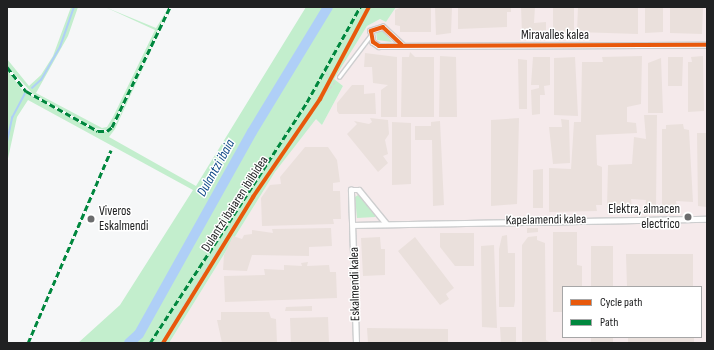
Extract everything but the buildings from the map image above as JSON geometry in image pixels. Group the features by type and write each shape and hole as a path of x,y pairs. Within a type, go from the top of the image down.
{"street":[{"path":"370,36 371,31 383,27 402,45"},
{"name":"Miravalles kalea","path":"370,36 379,46 707,45"},
{"path":"353,225 351,190 359,190 386,224"},
{"name":"Kapelamendi kalea","path":"353,225 707,219"},
{"name":"Eskalmendi kalea","path":"353,225 356,343"}],"lane":[{"path":"339,77 370,36"}],"path":[{"path":"162,343 253,197 320,99 368,7"},
{"path":"326,67 328,78"},
{"path":"320,99 336,81"}],"shaded area":[{"path":"396,7 707,7 707,343 169,343 275,172 316,118 322,125 343,86 333,79 367,26 380,19 386,22"}],"green space":[{"path":"71,7 78,7 68,36 36,93 102,128 107,127 113,117 155,30 105,7 156,28 169,7 113,124 106,130 95,128 33,94 7,66 7,59 29,86 41,75 53,56"},
{"path":"171,7 115,129 109,137 196,186 306,7 396,7 386,22 380,19 367,26 334,79 343,86 322,125 316,119 275,172 169,343 78,343 120,305 193,190 28,100 17,117 7,163 7,70 23,91 90,128 107,132 116,124"},
{"path":"376,31 383,31 392,42 377,40"},
{"path":"358,195 375,214 375,217 357,218 355,197"}],"waterway":[{"path":"32,88 41,80 60,47 74,7"},
{"name":"Dulantzi ibaia","path":"129,343 139,334 252,132 328,7"},
{"path":"7,142 12,118 25,94"}],"marked path":[{"path":"7,67 26,91 98,131 107,131 112,127 170,7"},
{"path":"150,343 307,102 360,7"},
{"path":"28,343 111,150"}],"cycle path":[{"name":"Dulantzi ibaiaren ibilbidea","path":"163,343 253,197 320,99 369,7"},
{"path":"402,45 383,27 371,31 373,42 379,46 707,45"}],"place":[{"name":"Elektra, almacen electrico","path":"688,217"},
{"name":"Viveros Eskalmendi","path":"91,219"}]}
